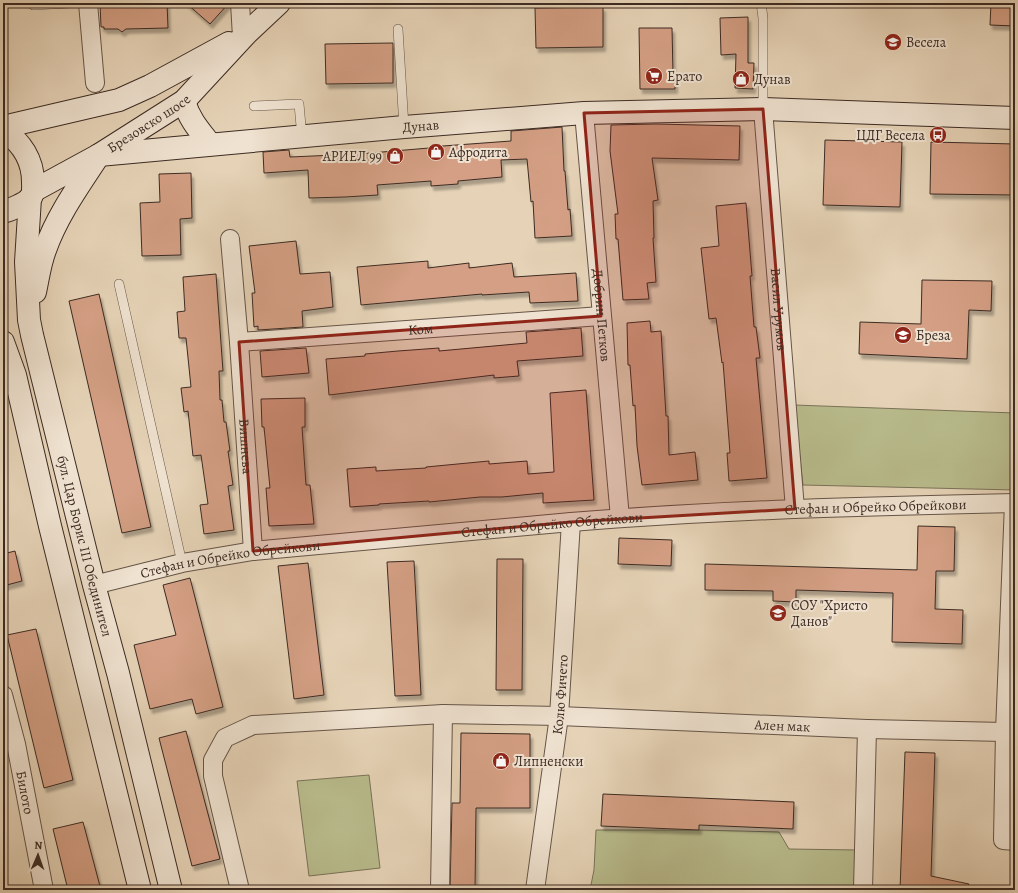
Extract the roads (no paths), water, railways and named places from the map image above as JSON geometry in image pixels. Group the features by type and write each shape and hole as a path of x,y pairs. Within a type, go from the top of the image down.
{"main road":[{"name":"Брезовско шосе","path":"3,212 17,206 32,194 99,155 184,101 244,35 279,3"},
{"name":"Брезовско шосе","path":"3,129 119,100 150,86 244,35"},
{"path":"184,101 187,112 193,124 210,144"},
{"name":"Дунав","path":"99,155 404,127 584,113 763,109 1015,118"},
{"name":"бул. Цар Борис III Обединител","path":"3,129 22,147 28,158 33,175 26,262 29,320 171,890"},
{"path":"29,320 45,250 55,226 63,210 99,155"},
{"name":"бул. Цар Борис III Обединител","path":"3,342 15,375 50,526 140,890"}],"street":[{"path":"88,3 95,83"},
{"path":"240,3 244,35"},
{"name":"Васил Урумов","path":"763,109 795,509"},
{"name":"Добрин Петков","path":"584,113 620,518"},
{"name":"Вишнева","path":"230,239 239,342 253,551"},
{"name":"Ком","path":"239,342 601,316"},
{"path":"1009,840 1005,732 1015,503"},
{"name":"Стефан и Обрейко Обрейкови","path":"94,585 182,563 253,551 571,522 795,509 1015,503"},
{"name":"Колю Фичето","path":"535,890 559,716 571,522"},
{"name":"Билото","path":"3,695 16,744 44,890"},
{"path":"440,890 443,714"},
{"name":"Ален мак","path":"240,890 213,776 213,760 225,738 253,725 443,714 559,716 867,729 1005,732"},
{"path":"863,890 867,729"}],"lane":[{"path":"33,5 71,3"},
{"path":"762,3 763,109"},
{"path":"398,29 404,127"},
{"path":"254,106 299,104 302,137"},
{"path":"119,284 182,563"}],"place":[{"name":"Весела","path":"893,42"},
{"name":"Ерато","path":"654,76"},
{"name":"Дунав","path":"741,79"},
{"name":"ЦДГ Весела","path":"938,135"},
{"name":"Афродита","path":"436,152"},
{"name":"АРИЕЛ 99","path":"395,156"},
{"name":"Бреза","path":"903,335"},
{"name":"СОУ \"Христо Данов\"","path":"778,613"},
{"name":"Липненски","path":"501,761"}]}
